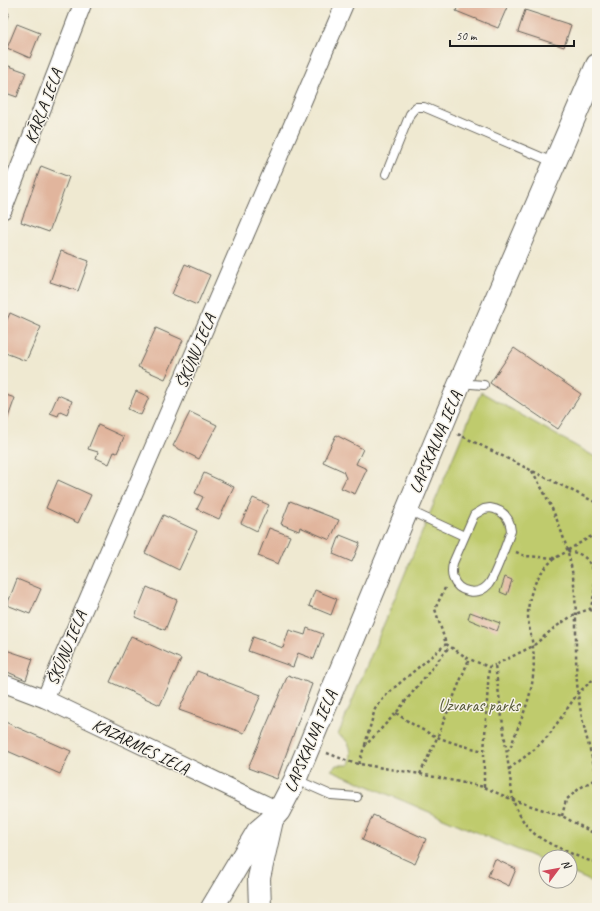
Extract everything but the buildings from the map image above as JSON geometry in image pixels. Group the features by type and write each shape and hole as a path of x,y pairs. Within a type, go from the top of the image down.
{"main road":[{"name":"LAPSKALNA IELA","path":"260,908 259,878 276,815 295,780 461,380 556,163 597,65"},
{"name":"LAPSKALNA IELA","path":"212,908 258,831 276,815"}],"street":[{"name":"KĀRĻA IELA","path":"3,210 83,3"},
{"name":"ŠĶŪŅU IELA","path":"45,699 345,3"},
{"name":"KAZARMES IELA","path":"3,683 45,699 276,815"}],"lane":[{"path":"386,174 410,114 416,107 424,107 556,163"},
{"path":"461,380 471,384 484,385"},
{"path":"484,508 496,509 502,512 510,524 511,531 492,579 485,588 479,591 467,591 461,589 452,578 451,571 453,563 464,536 474,515 484,508"},
{"path":"407,510 464,536"},
{"path":"295,780 332,795 357,797"}],"path":[{"path":"458,434 597,503"},
{"path":"532,471 547,496 559,523 568,551 574,584 578,693 597,777 580,788 566,800 562,816"},
{"path":"507,751 510,749 528,699 533,677 533,646 528,614 532,591 546,566 555,558 597,533"},
{"path":"505,547 525,556 555,558"},
{"path":"568,551 583,557 592,570 596,588 590,609"},
{"path":"452,578 445,587 435,609 446,644 469,659 489,667 496,665 533,646 554,628 575,614 590,609"},
{"path":"590,609 597,618"},
{"path":"359,764 375,709 388,693 446,644"},
{"path":"364,747 396,713 449,647"},
{"path":"420,774 437,738 469,659"},
{"path":"496,665 513,800 519,816 531,832 543,841 588,861 597,862"},
{"path":"484,788 484,751 489,667"},
{"path":"509,769 535,749 549,735 578,693 597,676"},
{"path":"396,713 414,726 437,738 484,751"},
{"path":"327,752 353,763 420,774 484,788 513,800 562,816 597,835"}],"green space":[{"name":"Uzvaras parks","path":"481,392 597,458 597,884 578,876 578,849 538,849 538,859 331,770 336,765 349,765 351,756 350,747 346,740 338,735"}]}
